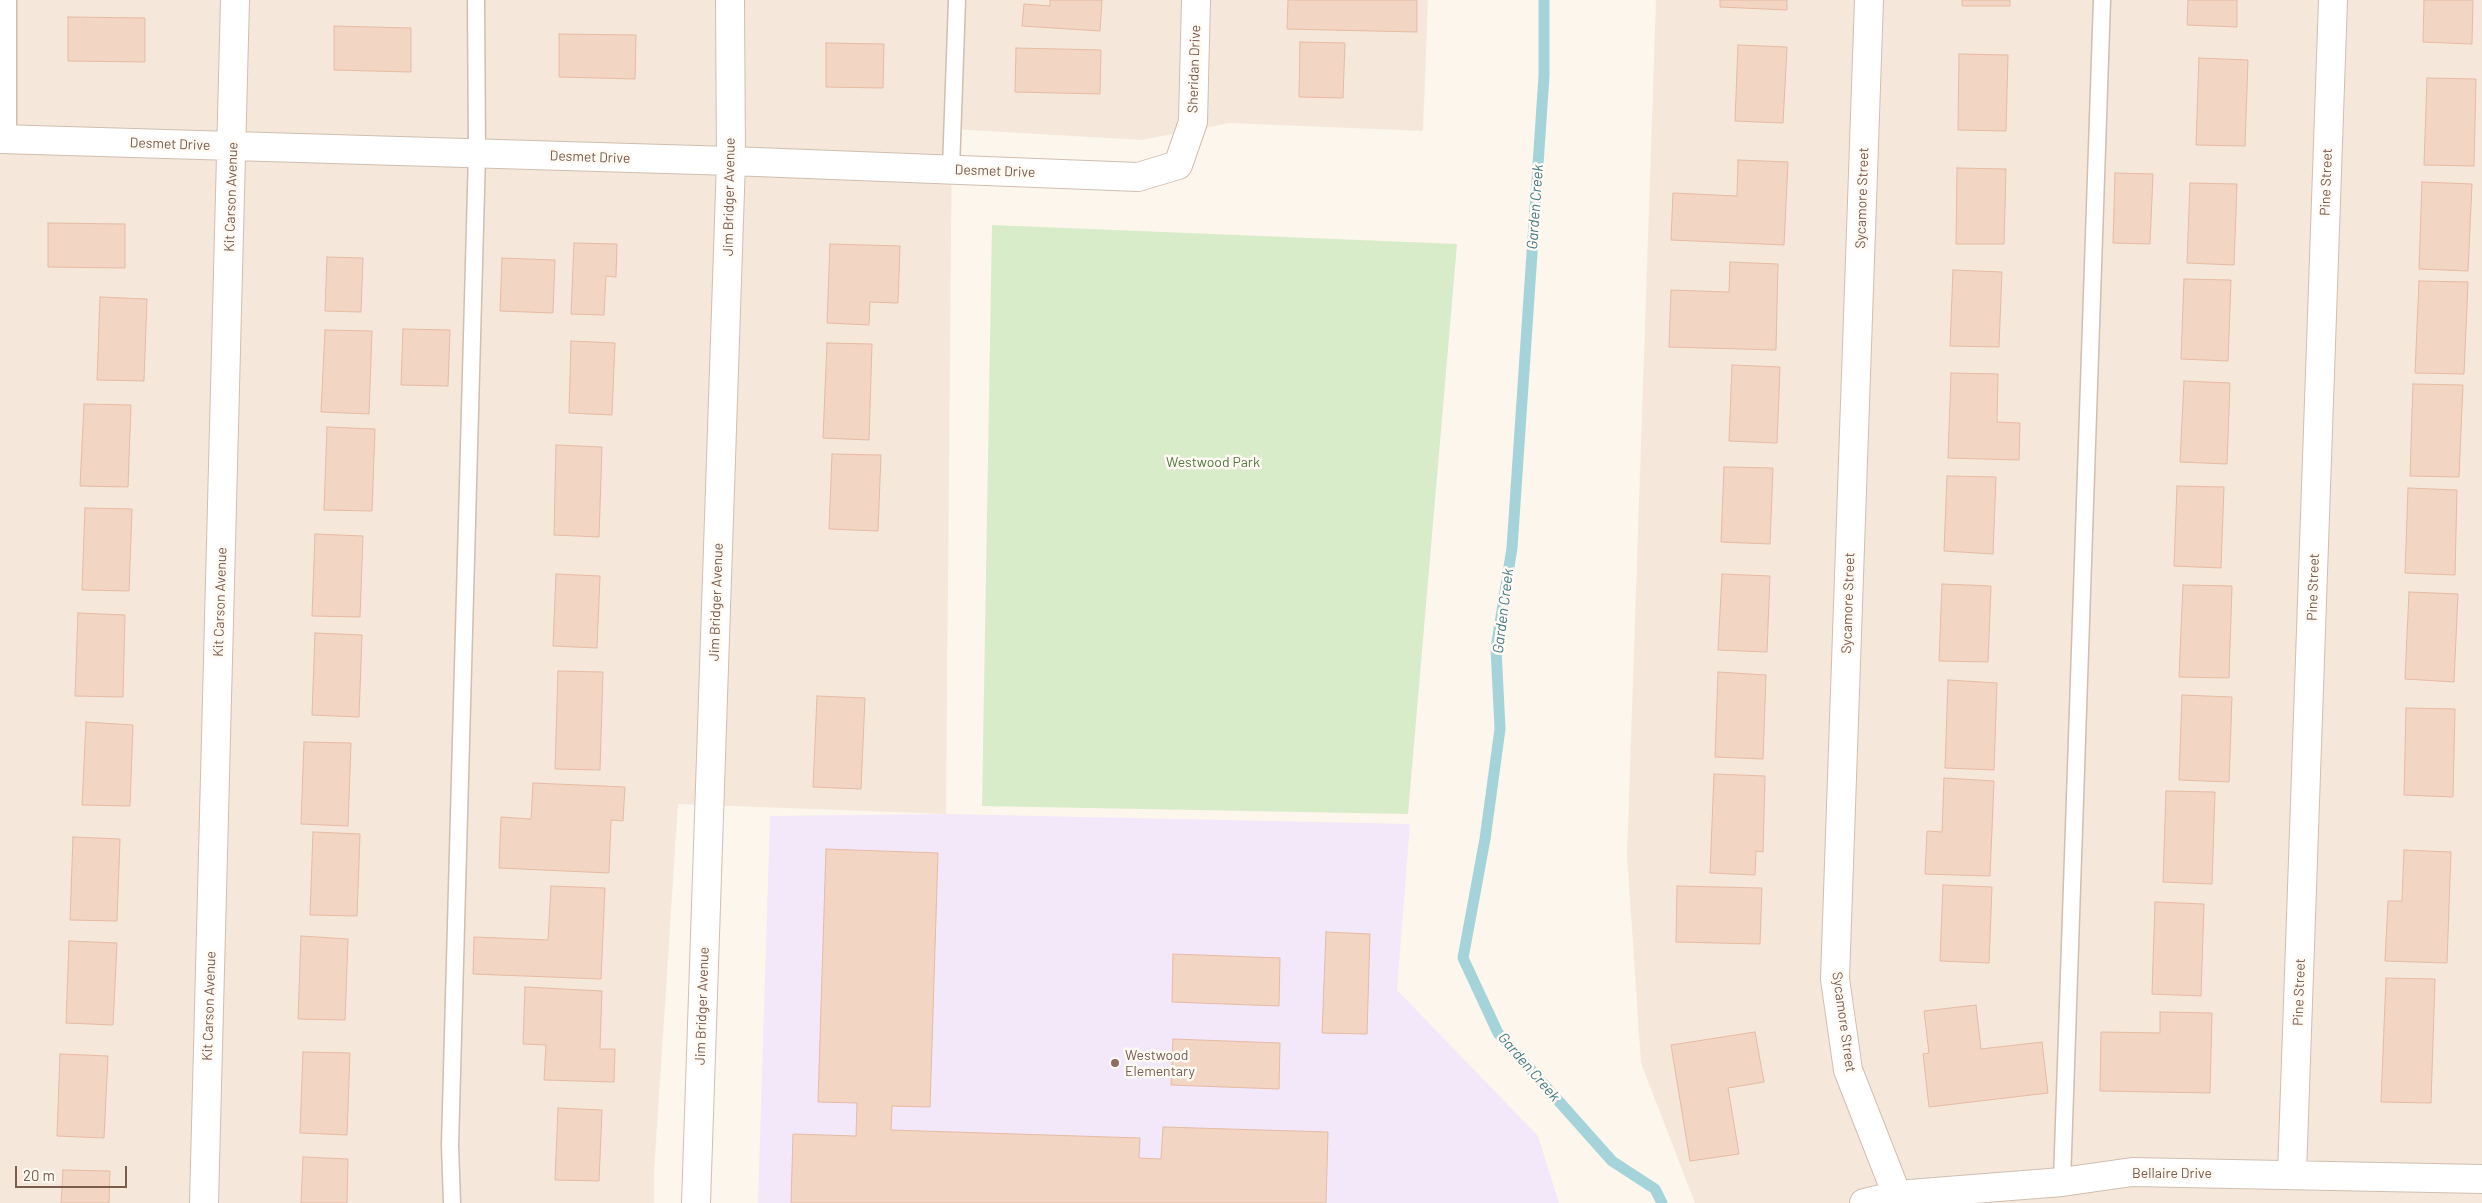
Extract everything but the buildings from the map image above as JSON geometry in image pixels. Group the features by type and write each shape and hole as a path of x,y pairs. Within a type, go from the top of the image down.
{"street":[{"name":"Kit Carson Avenue","path":"204,1203 235,0"},
{"name":"Jim Bridger Avenue","path":"696,1203 731,161 730,0"},
{"name":"Sheridan Drive","path":"1178,166 1193,122 1196,0"},
{"name":"Sycamore Street","path":"1869,0 1835,979 1848,1070 1900,1199"},
{"name":"Pine Street","path":"2292,1174 2333,0"},
{"name":"Desmet Drive","path":"4,139 731,161 1138,177 1178,166"},
{"name":"Bellaire Drive","path":"1864,1203 2062,1182 2132,1172 2482,1179"}],"lane":[{"path":"4,139 8,0"},
{"path":"452,1203 450,1145 477,154 476,0"},
{"path":"950,169 957,0"},
{"path":"2062,1182 2102,0"}],"shaded area":[{"path":"0,0 1428,0 1423,131 1230,123 1142,140 952,129 946,814 678,804 654,1173 654,1203 0,1203"},
{"path":"1656,0 2482,0 2482,1203 1695,1203 1641,1063 1627,855"},
{"name":"Westwood Elementary","path":"946,814 1410,824 1397,990 1538,1136 1559,1203 758,1203 770,816"}],"green space":[{"name":"Westwood Park","path":"992,225 1457,244 1408,814 982,806"}],"waterway":[{"name":"Garden Creek","path":"1544,0 1544,76 1512,548 1496,648 1500,729 1485,839 1463,958 1498,1033 1612,1161 1655,1189 1662,1203"}],"place":[{"name":"Westwood Elementary","path":"1115,1063"}]}
